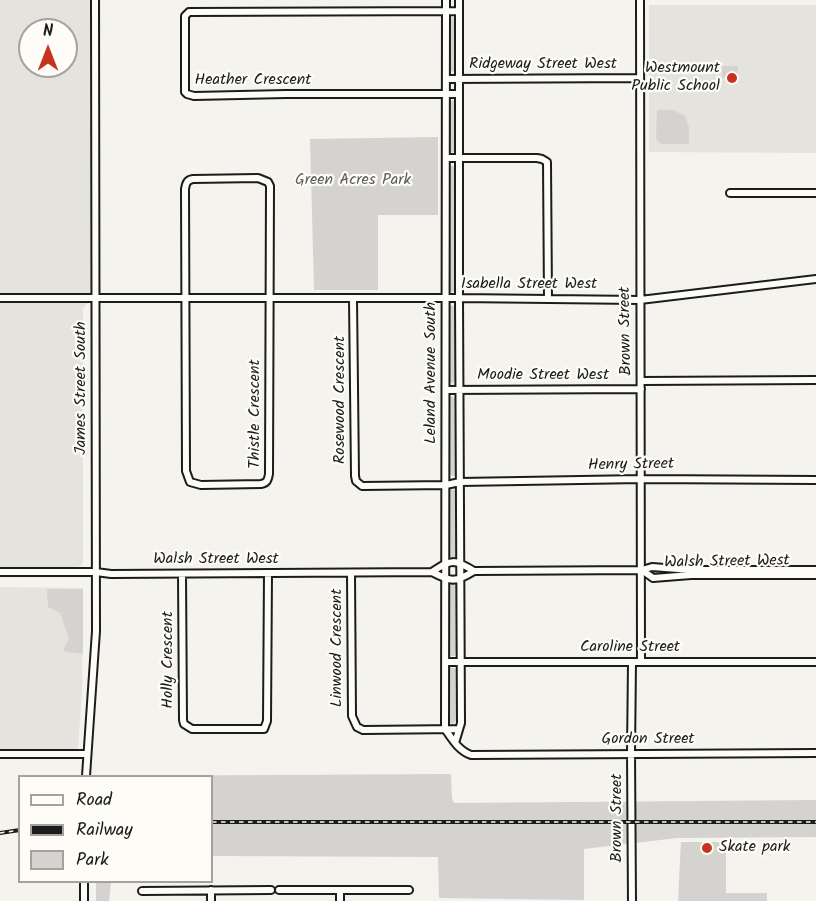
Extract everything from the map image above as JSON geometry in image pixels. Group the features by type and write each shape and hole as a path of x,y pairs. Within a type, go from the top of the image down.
{"street":[{"name":"James Street South","path":"86,775 95,661 95,0"},
{"name":"Leland Avenue South","path":"445,729 446,0"},
{"name":"Leland Avenue South","path":"455,743 461,723 459,0"},
{"name":"Brown Street","path":"640,0 642,662"},
{"name":"Heather Crescent","path":"459,11 201,12 186,13 185,19 185,88 190,96 459,94"},
{"name":"Ridgeway Street West","path":"446,79 639,78"},
{"path":"446,158 537,158 548,162 548,299"},
{"path":"184,298 186,183 193,179 258,178 267,181 270,186 269,298"},
{"path":"730,193 816,192"},
{"name":"Isabella Street West","path":"0,298 640,300 816,279"},
{"name":"Thistle Crescent","path":"184,298 186,471 190,482 201,485 261,484 268,480 270,468 269,298"},
{"name":"Rosewood Crescent","path":"353,298 356,481 362,486 446,485"},
{"path":"641,381 816,380"},
{"name":"Moodie Street West","path":"446,390 641,389"},
{"name":"Henry Street","path":"446,485 460,482 642,479 816,480"},
{"path":"432,572 445,563 461,563 474,571 461,579"},
{"name":"Walsh Street West","path":"474,571 642,570 652,567 692,570 816,570"},
{"name":"Walsh Street West","path":"642,570 652,578 691,575 816,575"},
{"name":"Walsh Street West","path":"0,572 111,574 432,572 445,579 461,579"},
{"name":"Holly Crescent","path":"182,574 184,724 192,729 264,729 267,722 268,573"},
{"name":"Linwood Crescent","path":"351,573 352,716 357,727 363,729 459,729"},
{"name":"Caroline Street","path":"445,662 816,662"},
{"name":"Brown Street","path":"632,901 633,662"},
{"path":"445,729 455,743"},
{"name":"Gordon Street","path":"455,743 467,754 479,755 816,753"},
{"path":"0,754 87,754"},
{"path":"84,883 84,901"},
{"path":"211,890 211,901"},
{"path":"142,891 271,890"},
{"path":"279,890 409,890"},
{"path":"340,891 340,901"}],"shaded area":[{"path":"0,0 101,0 97,290 83,309 83,561 81,566 0,567"},
{"name":"Westmount Public School","path":"649,5 816,5 816,153 649,152"},
{"path":"0,587 83,588 82,694 76,751 0,751"}],"green space":[{"path":"452,17 456,18 456,70 452,72 450,70 450,21"},
{"path":"722,66 738,66 738,78 722,78"},
{"path":"450,101 456,102 456,150 452,153 450,151 449,106"},
{"path":"657,110 673,110 685,116 689,127 689,144 661,144 656,139"},
{"name":"Green Acres Park","path":"438,137 438,215 378,215 378,290 314,290 310,139"},
{"path":"452,165 455,168 456,291 452,292 448,289 449,168"},
{"path":"452,305 455,309 455,380 452,384 449,380 449,308"},
{"path":"452,396 455,399 455,476 449,473 449,399"},
{"path":"450,489 455,490 456,493 457,554 453,558 449,555"},
{"path":"453,583 457,587 457,651 455,656 450,656 448,651 448,586"},
{"path":"47,589 83,589 83,654 63,651 69,638 60,613 48,607"},
{"path":"451,667 457,671 457,720 453,724 448,720 448,672"},
{"path":"451,774 454,803 816,800 816,837 677,838 584,849 584,900 439,898 438,857 213,856 213,775"},
{"path":"681,842 726,842 726,893 767,893 767,901 678,901"},
{"path":"96,883 111,883 109,901 96,901"}],"railway":[{"path":"213,822 816,822"},
{"path":"0,833 18,830"}],"place":[{"name":"Westmount Public School","path":"732,78"},
{"name":"Skate park","path":"707,848"}]}
